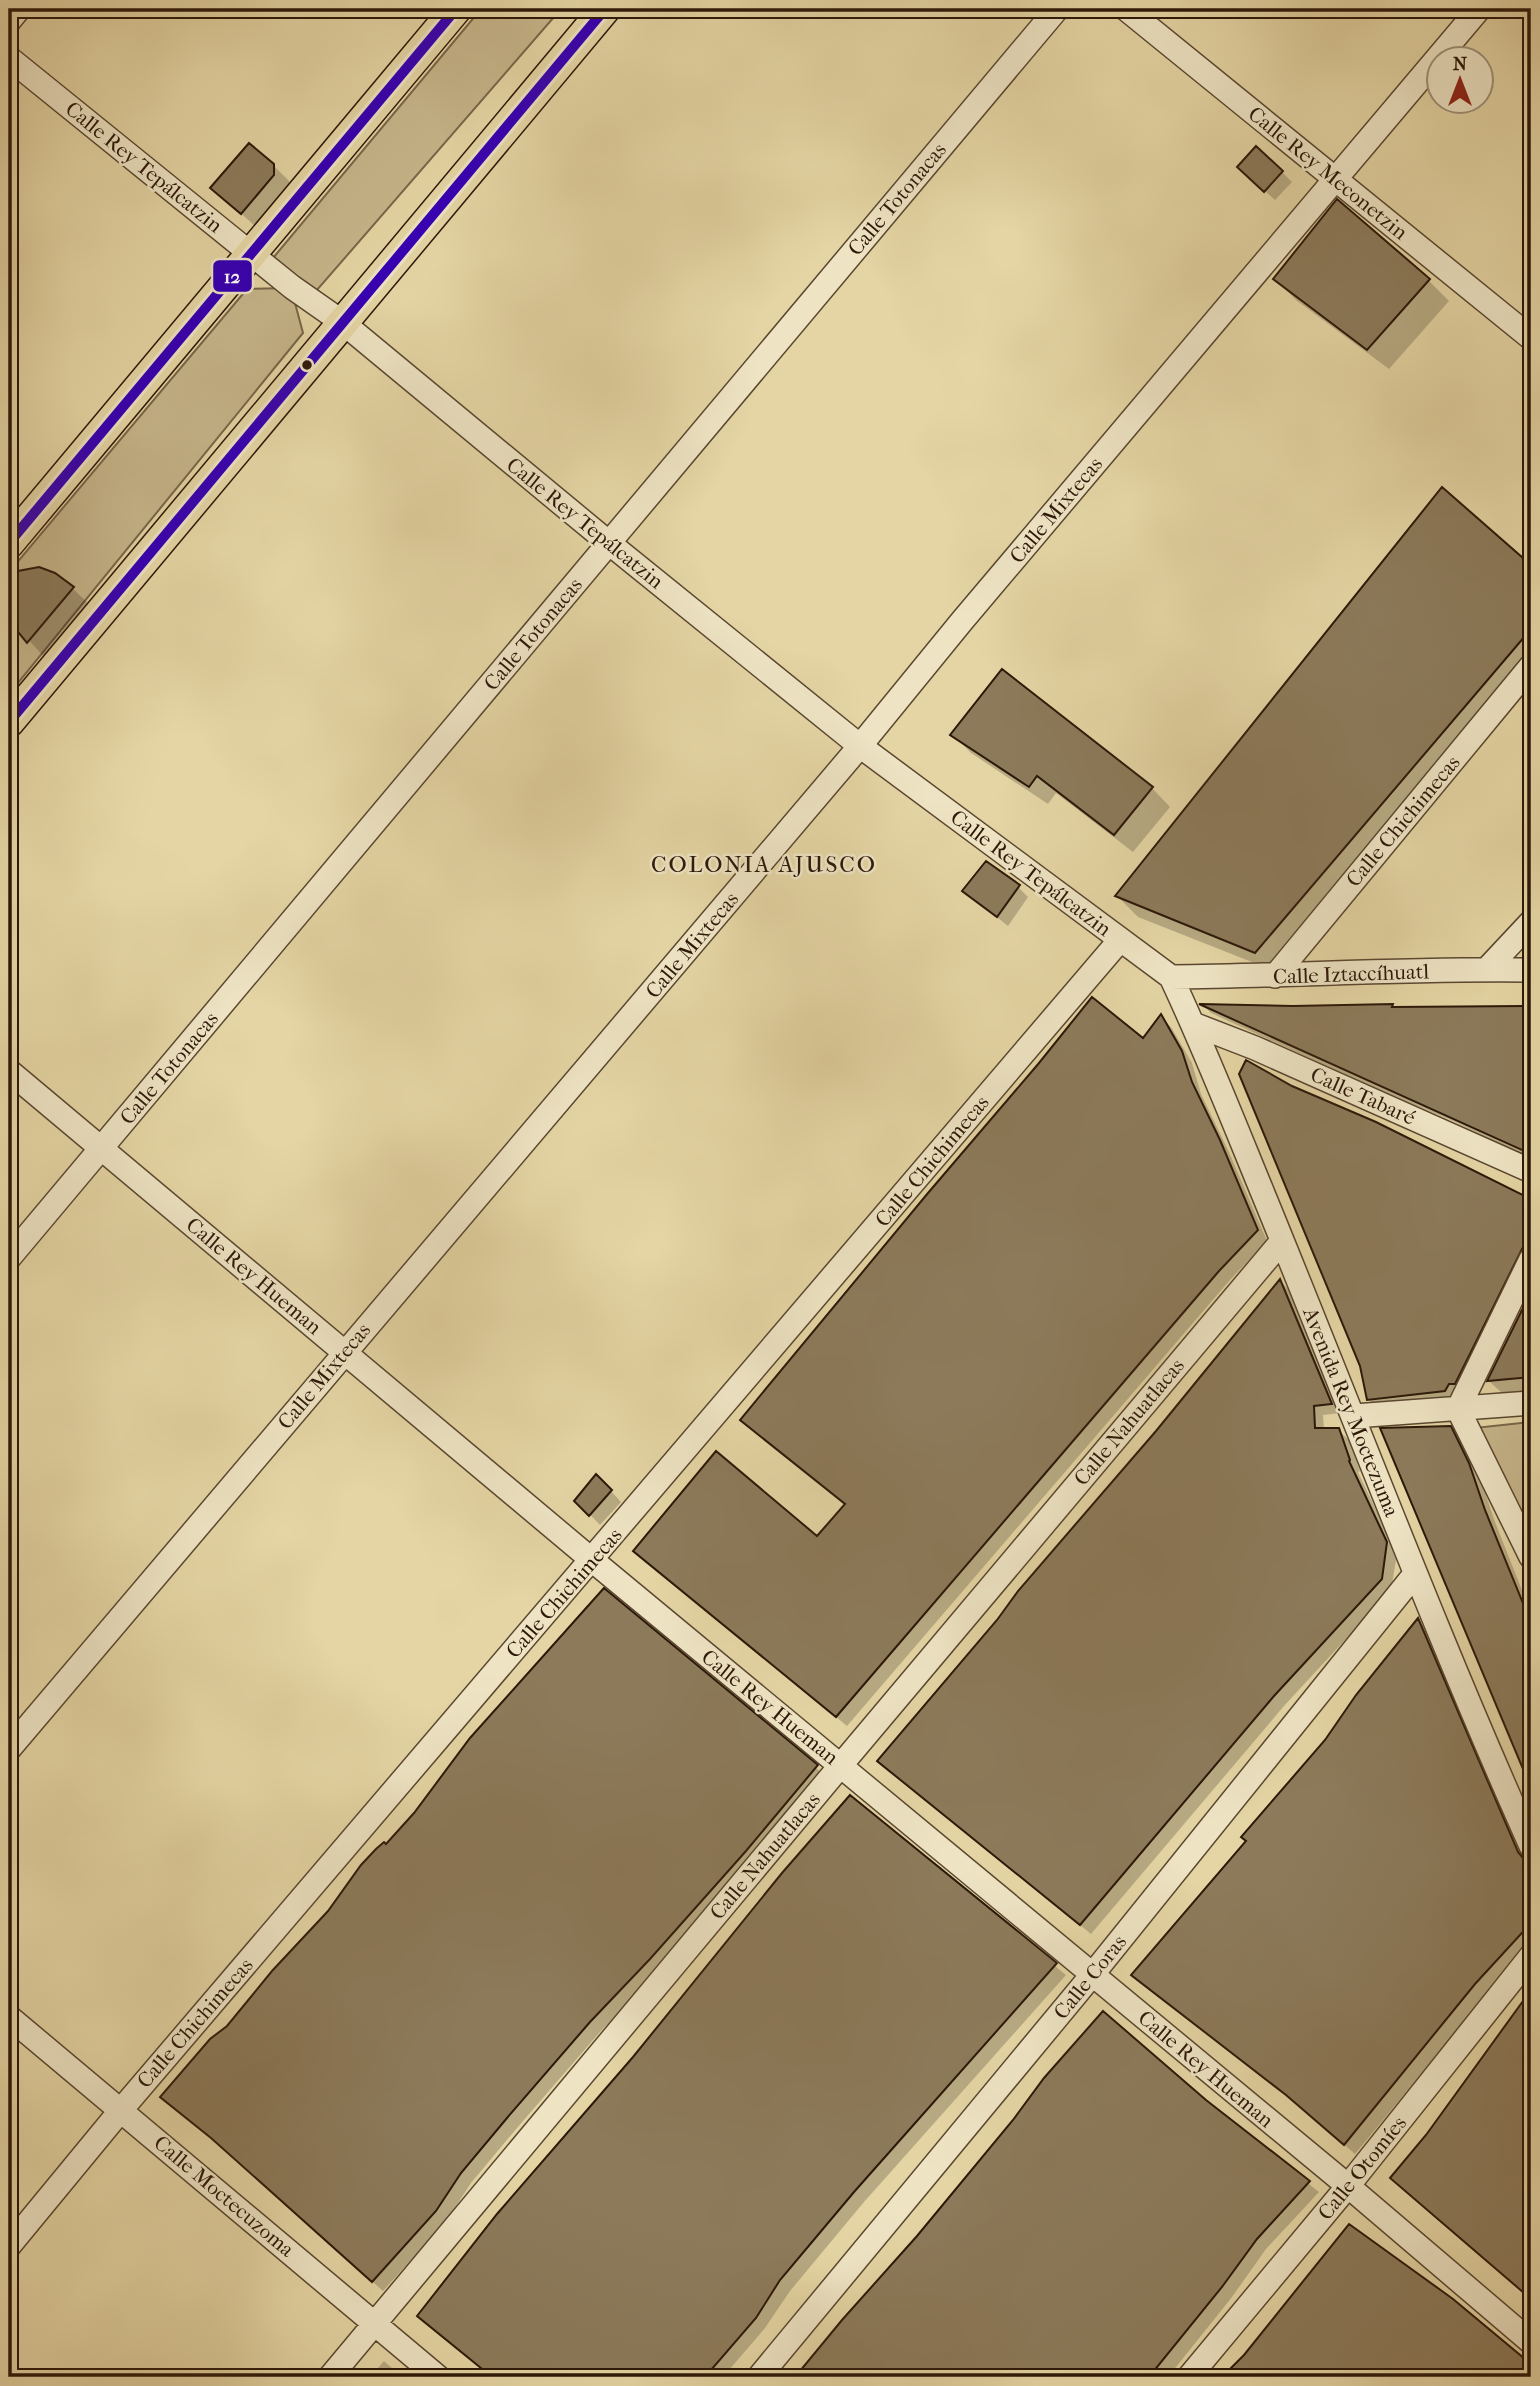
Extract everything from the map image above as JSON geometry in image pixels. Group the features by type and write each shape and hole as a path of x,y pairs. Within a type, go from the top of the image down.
{"main road":[{"path":"9,543 456,9"},
{"path":"9,722 605,9"}],"street":[{"path":"9,21 19,9"},
{"name":"Calle Totonacas","path":"9,1258 1057,9"},
{"name":"Calle Rey Meconetzin","path":"1126,9 1531,338"},
{"name":"Calle Mixtecas","path":"9,1749 860,746 1334,178 1479,9"},
{"name":"Calle Rey Tepálcatzin","path":"9,58 292,287 342,322 860,746 1171,977"},
{"name":"Calle Chichimecas","path":"1275,976 1531,666"},
{"path":"1487,970 1531,922"},
{"name":"Calle Chichimecas","path":"9,2246 121,2110 1120,940"},
{"name":"Calle Iztaccíhuatl","path":"1171,977 1531,970"},
{"name":"Avenida Rey Moctezuma","path":"1171,977 1283,1241 1415,1574 1529,1838"},
{"name":"Calle Tabaré","path":"1193,1024 1255,1048 1531,1171"},
{"name":"Calle Rey Hueman","path":"9,1071 592,1560 1348,2186 1531,2342"},
{"name":"Calle Nahuatlacas","path":"330,2377 1283,1241"},
{"path":"1458,1409 1531,1259"},
{"path":"1354,1416 1531,1403"},
{"path":"1458,1409 1531,1557"},
{"name":"Calle Coras","path":"760,2377 1092,1975 1415,1574"},
{"name":"Calle Otomíes","path":"1189,2377 1348,2186 1531,1956"},
{"name":"Calle Moctecuzoma","path":"9,2017 438,2377"}],"shaded area":[{"path":"481,9 561,9 317,290 293,285 268,264"},
{"path":"291,288 303,333 9,694 9,572 247,289"},
{"path":"1531,1422 1531,1548 1474,1428"}],"building":[{"path":"249,143 274,164 274,175 241,214 210,188"},
{"path":"1256,146 1283,171 1264,192 1237,167"},
{"path":"1337,199 1430,279 1367,350 1273,279"},
{"path":"1442,487 1531,565 1531,629 1255,953 1115,896"},
{"path":"39,567 55,573 74,587 27,643 9,621 9,582 18,571"},
{"path":"1002,669 1153,787 1114,835 1037,776 1029,787 950,735"},
{"path":"986,861 1020,885 997,917 962,891"},
{"path":"1092,997 1143,1038 1161,1014 1182,1051 1192,1082 1258,1230 1219,1271 836,1717 633,1551 716,1451 817,1536 845,1504 740,1420"},
{"path":"1199,1004 1531,1006 1531,1154"},
{"path":"1246,1060 1292,1086 1376,1122 1531,1199 1531,1231 1455,1384 1449,1384 1445,1391 1367,1400 1360,1366 1239,1074"},
{"path":"1280,1279 1332,1404 1314,1406 1315,1428 1339,1428 1349,1461 1387,1542 1382,1579 1274,1696 1080,1925 877,1761 1156,1431"},
{"path":"1522,1310 1531,1315 1531,1377 1487,1381"},
{"path":"1451,1426 1469,1463 1531,1623 1531,1788 1380,1428"},
{"path":"596,1474 612,1490 589,1516 574,1501"},
{"path":"604,1588 818,1765 746,1851 590,2022 507,2118 461,2173 436,2211 372,2282 211,2138 160,2097 210,2039 227,2026 272,1971 328,1911 361,1865 384,1842 386,1844 414,1813 470,1738"},
{"path":"1418,1618 1518,1852 1523,1858 1531,1860 1531,1923 1475,1984 1344,2145 1286,2095 1131,1975 1246,1841 1241,1837 1325,1740 1356,1695"},
{"path":"850,1795 1057,1963 854,2192 780,2280 756,2318 705,2377 492,2377 417,2316 497,2214 633,2057 782,1873"},
{"path":"1531,1990 1531,2299 1390,2178 1426,2135"},
{"path":"1103,2011 1206,2100 1310,2181 1257,2239 1149,2377 795,2377 917,2236 1013,2120 1044,2078"},
{"path":"1349,2224 1453,2299 1531,2364 1531,2377 1222,2377 1244,2355"}],"transit line":[{"name":"12","path":"9,543 456,9"},
{"name":"12","path":"9,722 605,9"}],"district":[{"name":"COLONIA AJUSCO","path":"764,864"}]}
